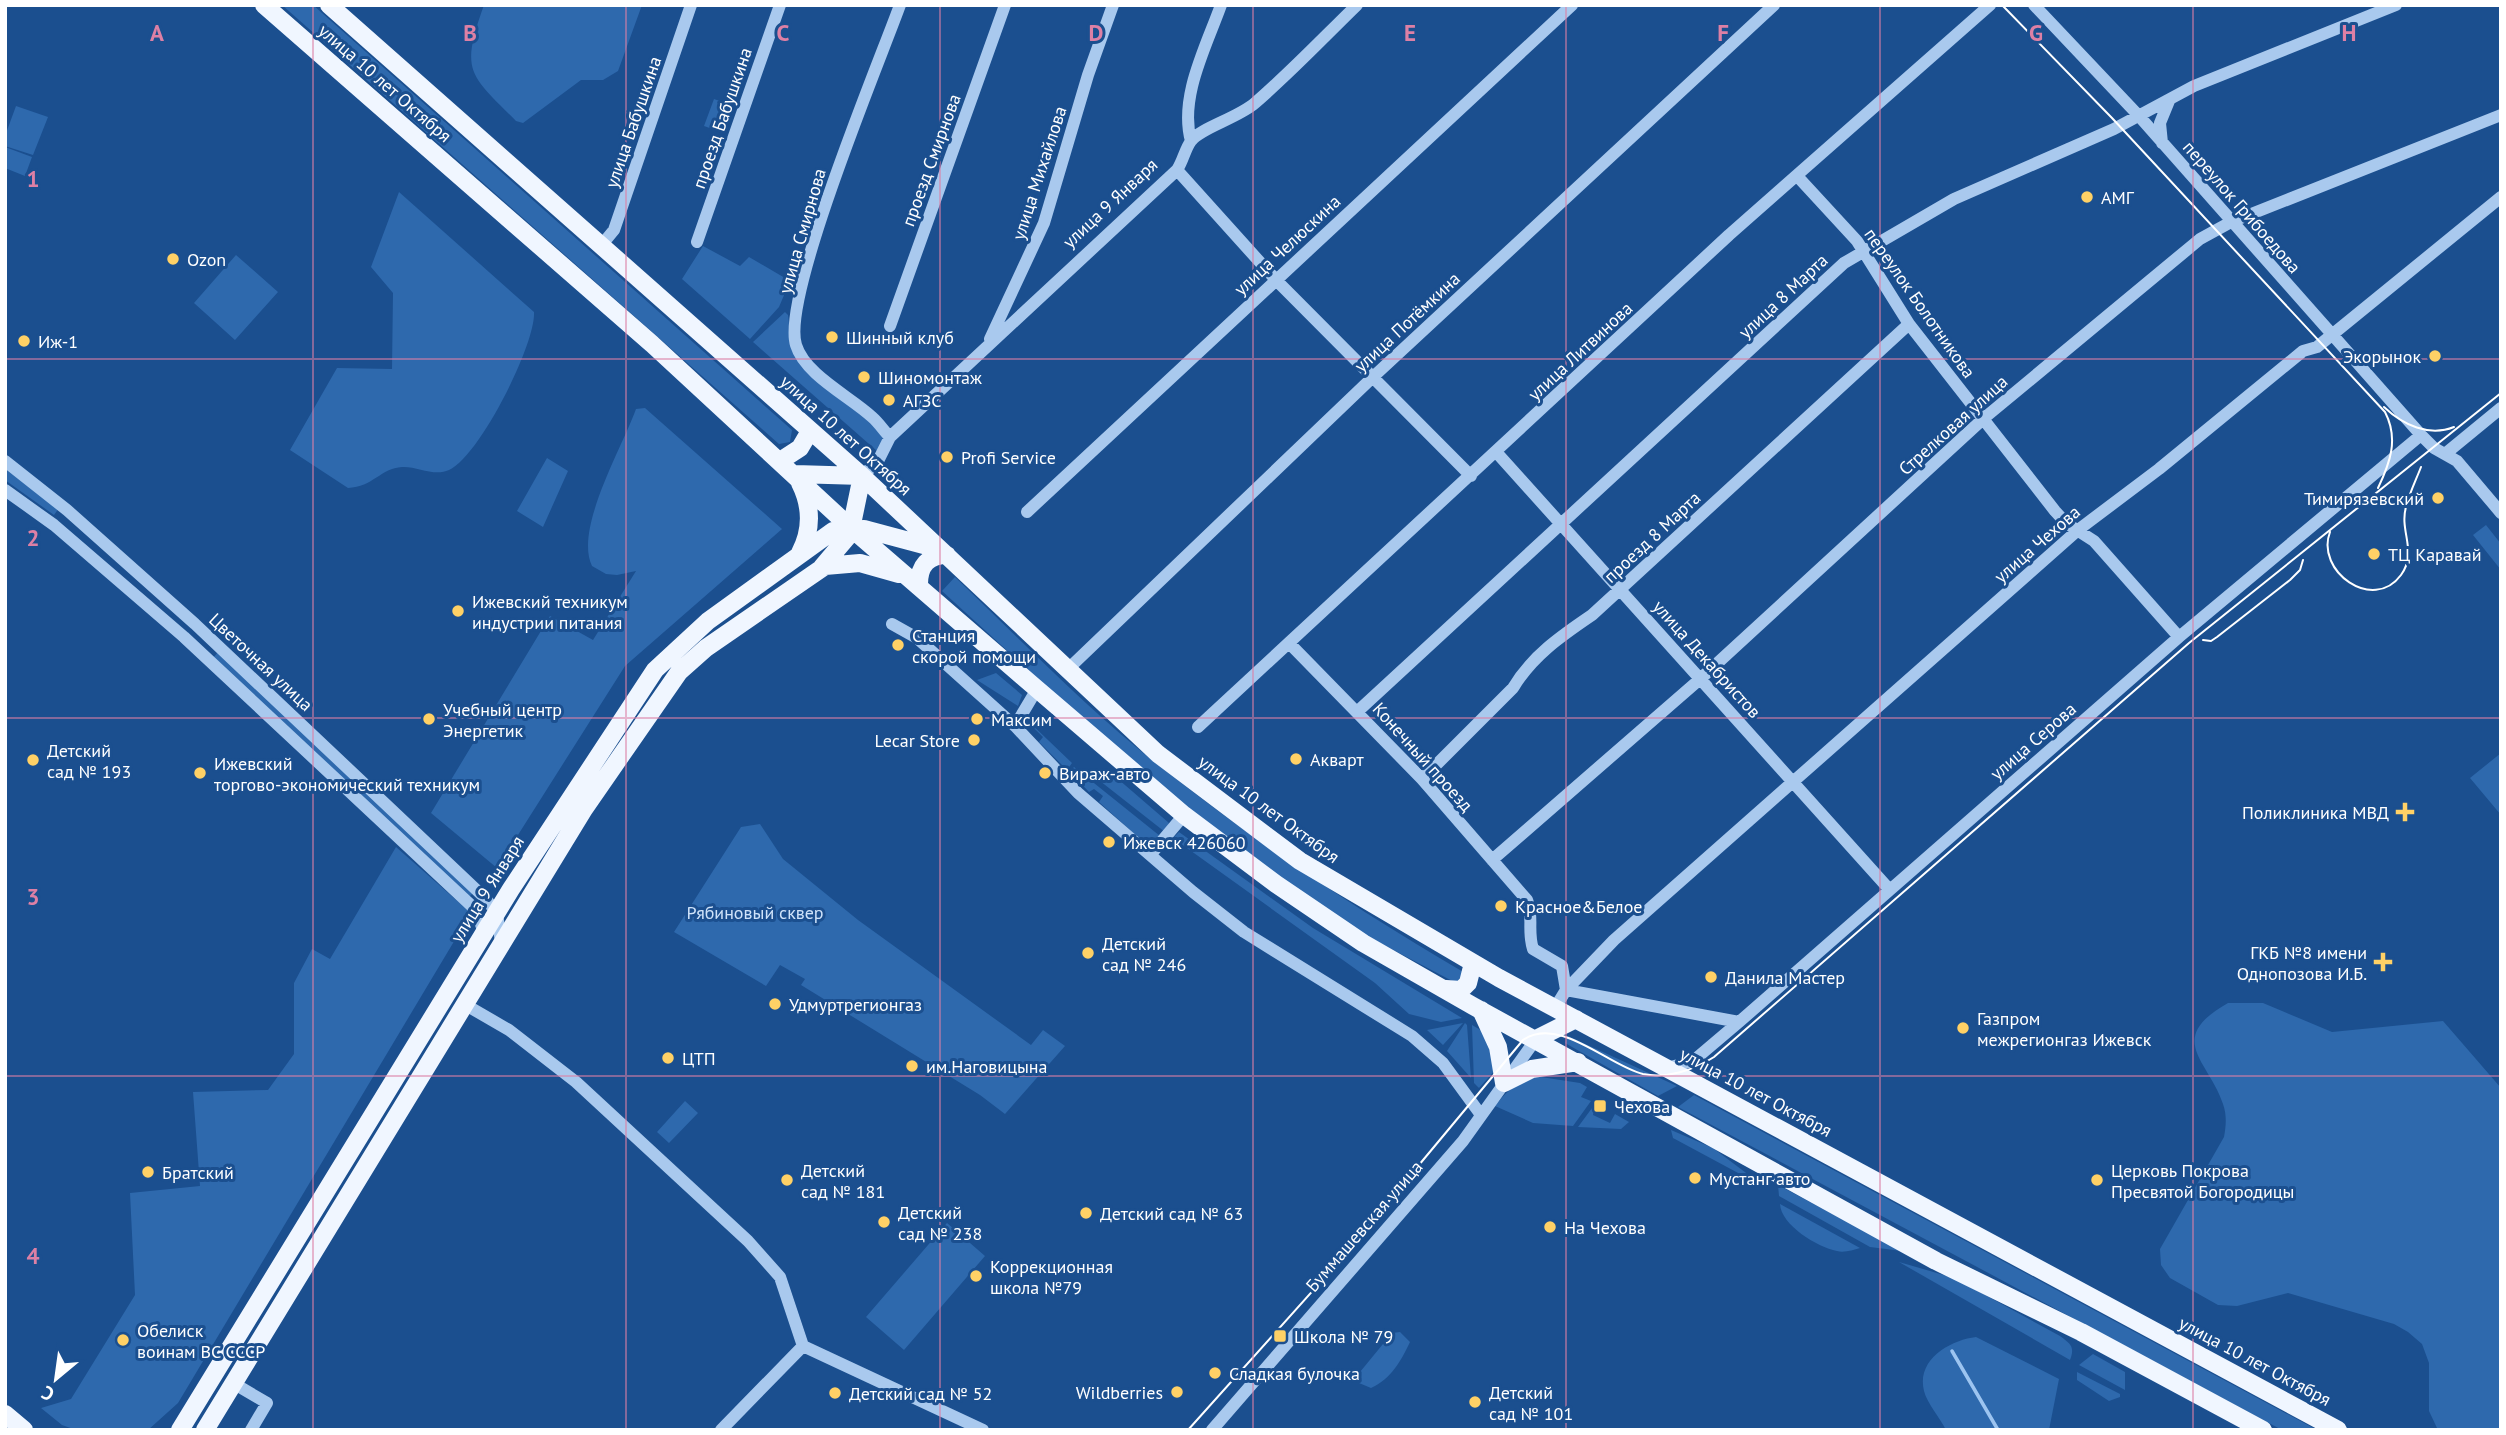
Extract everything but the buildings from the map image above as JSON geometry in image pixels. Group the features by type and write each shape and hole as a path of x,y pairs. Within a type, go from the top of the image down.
{"main road":[{"name":"улица 10 лет Октября","path":"264,5 795,474 852,528 1184,816 1363,943 1936,1261 2081,1332 2263,1430"},
{"name":"улица 10 лет Октября","path":"329,5 862,476 1158,754 1300,861 1473,963 2337,1430"},
{"path":"780,461 800,448 810,431"},
{"path":"205,1430 584,809 679,672 706,648 819,569 847,540 852,528 862,476 795,474 809,510 807,539 796,560"},
{"name":"улица 9 Января","path":"180,1430 511,889 654,670 708,621 796,560 826,534 852,528 903,537 947,555"},
{"path":"819,569 833,563 860,563 883,567 919,584 919,571 925,562 936,555 947,555"},
{"path":"1446,989 1461,990 1468,983 1473,963"},
{"path":"1481,1010 1498,1047 1504,1083 1532,1069 1578,1062"},
{"path":"1536,1039 1576,1019"},
{"path":"5,1414 24,1430"}],"street":[{"name":"улица Бабушкина","path":"600,247 614,230 691,5"},
{"name":"проезд Бабушкина","path":"697,242 780,5"},
{"name":"улица Смирнова","path":"890,437 872,416 836,391 807,362 795,344 803,282 830,190 900,5"},
{"name":"проезд Смирнова","path":"890,326 1005,5"},
{"name":"улица Михайлова","path":"986,348 1044,223 1088,75 1113,5"},
{"path":"1221,5 1192,89 1186,122 1191,141 1209,128 1226,123 1255,103 1357,5"},
{"name":"улица Челюскина","path":"1027,512 1572,5"},
{"name":"улица Потёмкина","path":"1067,670 1373,377 1774,5"},
{"name":"улица Литвинова","path":"1198,727 1497,453 1729,235 1798,177 1990,5"},
{"name":"переулок Грибоедова","path":"2034,5 2139,116 2421,435 2457,461 2501,513"},
{"name":"улица 8 Марта","path":"1358,711 1844,263 1954,199 2139,116 2194,86 2396,5"},
{"path":"2120,96 2138,105 2156,107"},
{"path":"2162,143 2160,122 2169,100"},
{"name":"Стрелковая улица","path":"1492,860 1699,680 1983,419 2200,239 2231,222 2501,115"},
{"name":"улица 9 Января","path":"862,476 878,461 890,437 1177,170 1186,158 1191,141"},
{"path":"1177,170 1276,280 1471,476"},
{"name":"переулок Болотникова","path":"1798,177 1857,241 1909,324 2054,511 2094,541 2179,637"},
{"name":"улица Чехова","path":"1555,1007 1566,990 1614,940 2078,530 2159,469 2303,351 2317,347 2501,197"},
{"name":"проезд 8 Марта","path":"1422,779 1513,688 1522,673 1554,640 1592,615 1622,589 1909,324"},
{"path":"2445,454 2501,408"},
{"name":"улица Серова","path":"1667,1068 1693,1061 2179,637 2421,435"},
{"name":"улица Декабристов","path":"1497,453 1563,523 1699,680 1889,889"},
{"name":"Цветочная улица","path":"5,461 67,510 195,624 363,780 485,898 497,913"},
{"name":"Цветочная улица","path":"5,491 54,525 184,637 476,910"},
{"path":"54,525 67,510"},
{"path":"184,637 195,624"},
{"path":"892,624 917,638 1015,726 1078,793 1193,892 1244,932 1412,1036 1443,1063 1481,1115"},
{"name":"Конечный проезд","path":"1289,643 1422,779 1527,900 1532,911 1529,932 1534,949 1562,966 1566,990"},
{"path":"1015,726 1037,689"},
{"path":"351,793 363,780"},
{"path":"1151,854 1184,816"},
{"path":"485,898 511,889"},
{"path":"484,933 476,910 497,913 524,906"},
{"path":"497,913 501,943"},
{"path":"1566,990 1739,1022"},
{"path":"464,1004 509,1030 576,1082 748,1241 780,1277 803,1346 983,1430"},
{"name":"Буммашевская улица","path":"1212,1430 1463,1141 1536,1039"},
{"path":"721,1430 803,1346"},
{"path":"233,1383 267,1403 251,1430"}],"green space":[{"path":"282,5 313,5 792,430 790,442 779,444"},
{"path":"484,5 642,5 618,71 603,80 581,80 523,123 516,121 488,92 473,70 472,45"},
{"path":"714,99 731,105 721,132 704,126"},
{"path":"16,106 48,117 33,155 5,146 5,136"},
{"path":"5,147 32,157 25,176 5,168"},
{"path":"399,192 534,312 532,327 526,348 504,398 490,423 461,461 443,472 395,468 357,487 348,488 290,450 337,368 392,369 393,293 371,267"},
{"path":"703,246 740,266 749,257 790,281 779,307 750,339 682,279"},
{"path":"236,255 278,292 235,340 194,303"},
{"path":"785,312 788,315 792,349 881,432 883,439 877,451 753,342"},
{"path":"645,408 782,529 625,666 497,868 431,813 550,616 593,640 636,571 606,574 592,566 588,550 589,531 602,488 636,409"},
{"path":"547,458 568,471 543,527 517,511"},
{"path":"5,469 59,508 54,515 5,480"},
{"path":"2486,525 2501,544 2501,570 2473,535"},
{"path":"955,577 1082,699 1162,768 1310,876 1465,973 1458,984 1365,935 1261,867 1104,739 942,591"},
{"path":"219,651 356,779 349,786 212,659"},
{"path":"996,673 1022,695 1018,706 977,680"},
{"path":"1025,718 1072,763 1067,770 1039,742 1043,737 1031,725 1027,728"},
{"path":"2501,753 2501,815 2470,778"},
{"path":"1074,767 1160,836 1150,848 1099,802 1103,796 1094,789 1089,792 1070,772"},
{"path":"1118,779 1169,823 1165,832 1100,781"},
{"path":"363,786 475,891 468,898 356,793"},
{"name":"Рябиновый сквер","path":"760,824 783,859 858,920 1031,1045 1043,1030 1065,1046 1005,1114 980,1095 801,985 805,979 780,965 766,986 674,932 741,827"},
{"path":"1179,832 1313,928 1462,1018 1441,1022 1409,1014 1375,983 1173,838"},
{"path":"396,847 471,913 178,1403 148,1430 76,1430 62,1425 41,1408 71,1399 135,1295 130,1193 200,1186 193,1092 268,1090 294,1054 294,983 312,949 330,959"},
{"path":"2228,1003 2263,1003 2332,1032 2443,1021 2501,1088 2501,1430 2437,1428 2429,1411 2429,1363 2422,1344 2394,1324 2288,1293 2237,1306 2218,1305 2170,1278 2161,1265 2160,1249 2224,1137 2224,1108 2196,1051 2195,1039 2198,1028 2209,1016"},
{"path":"1463,1023 1443,1045 1427,1030"},
{"path":"1465,1023 1467,1025 1471,1078 1447,1051"},
{"path":"1472,1025 1484,1032 1498,1067 1479,1088 1474,1083"},
{"path":"1568,1036 1677,1086 1658,1096 1565,1043"},
{"path":"1541,1077 1580,1083 1587,1087 1581,1097 1591,1101 1573,1126 1533,1123 1495,1106 1515,1086"},
{"path":"1694,1095 2317,1430 2282,1430 1678,1107"},
{"path":"685,1101 698,1113 669,1143 657,1132"},
{"path":"1595,1104 1593,1115 1610,1123 1615,1114 1629,1122 1621,1129 1578,1127"},
{"path":"1671,1130 1713,1148 1766,1188 1673,1138"},
{"path":"1778,1185 1902,1251 1870,1247 1779,1196"},
{"path":"1780,1204 1860,1248 1840,1252 1810,1240 1787,1220"},
{"path":"947,1223 985,1256 904,1350 866,1317"},
{"path":"1899,1262 1954,1278 2060,1336 2071,1346 2070,1360"},
{"path":"1400,1332 1410,1342 1395,1369 1371,1388 1359,1383 1360,1372 1392,1333"},
{"path":"1976,1337 2059,1379 2049,1430 1946,1430 1924,1391 1925,1369 1946,1347"},
{"path":"2093,1354 2125,1372 2125,1390 2079,1365"},
{"path":"2077,1372 2120,1394 2120,1397 2109,1401 2077,1380"}],"waterway":[{"path":"1952,1351 1998,1430"}],"tram line":[{"path":"2002,5 2112,118 2385,412 2392,432 2392,441 2386,469 2378,488"},
{"path":"1188,1430 1334,1267 1523,1040 1537,1034 1568,1038 1630,1069 1652,1075 1680,1072 1714,1057 2189,643 2501,393"},
{"path":"2384,407 2417,428 2435,431 2454,427"},
{"path":"2330,532 2328,547 2331,561 2338,573 2362,588 2376,590 2389,586 2406,566 2408,550 2404,516 2421,467"},
{"path":"2203,640 2211,641 2217,637 2290,580 2300,570 2303,560"}],"place":[{"name":"АМГ","path":"2087,197"},
{"name":"Ozon","path":"173,259"},
{"name":"Шинный клуб","path":"832,337"},
{"name":"Иж-1","path":"24,341"},
{"name":"Экорынок","path":"2435,356"},
{"name":"Шиномонтаж","path":"864,377"},
{"name":"АГЗС","path":"889,400"},
{"name":"Profi Service","path":"947,457"},
{"name":"Тимирязевский","path":"2438,498"},
{"name":"ТЦ Каравай","path":"2374,554"},
{"name":"Ижевский техникум индустрии питания","path":"458,611"},
{"name":"Станция скорой помощи","path":"898,645"},
{"name":"Учебный центр Энергетик","path":"429,719"},
{"name":"Максим","path":"977,719"},
{"name":"Lecar Store","path":"974,740"},
{"name":"Акварт","path":"1296,759"},
{"name":"Детский сад № 193","path":"33,760"},
{"name":"Ижевский торгово-экономический техникум","path":"200,773"},
{"name":"Вираж-авто","path":"1045,773"},
{"name":"Поликлиника МВД","path":"2405,812"},
{"name":"Ижевск 426060","path":"1109,842"},
{"name":"Красное&Белое","path":"1501,906"},
{"name":"Детский сад № 246","path":"1088,953"},
{"name":"ГКБ №8 имени Однопозова И.Б.","path":"2383,962"},
{"name":"Данила Мастер","path":"1711,977"},
{"name":"Удмуртрегионгаз","path":"775,1004"},
{"name":"Газпром межрегионгаз Ижевск","path":"1963,1028"},
{"name":"ЦТП","path":"668,1058"},
{"name":"им.Наговицына","path":"912,1066"},
{"name":"Чехова","path":"1600,1106"},
{"name":"Братский","path":"148,1172"},
{"name":"Мустанг авто","path":"1695,1178"},
{"name":"Детский сад № 181","path":"787,1180"},
{"name":"Церковь Покрова Пресвятой Богородицы","path":"2097,1180"},
{"name":"Детский сад № 63","path":"1086,1213"},
{"name":"Детский сад № 238","path":"884,1222"},
{"name":"На Чехова","path":"1550,1227"},
{"name":"Коррекционная школа №79","path":"976,1276"},
{"name":"Школа № 79","path":"1280,1336"},
{"name":"Обелиск воинам ВС СССР","path":"123,1340"},
{"name":"Сладкая булочка","path":"1215,1373"},
{"name":"Wildberries","path":"1177,1392"},
{"name":"Детский сад № 52","path":"835,1393"},
{"name":"Детский сад № 101","path":"1475,1402"}]}
